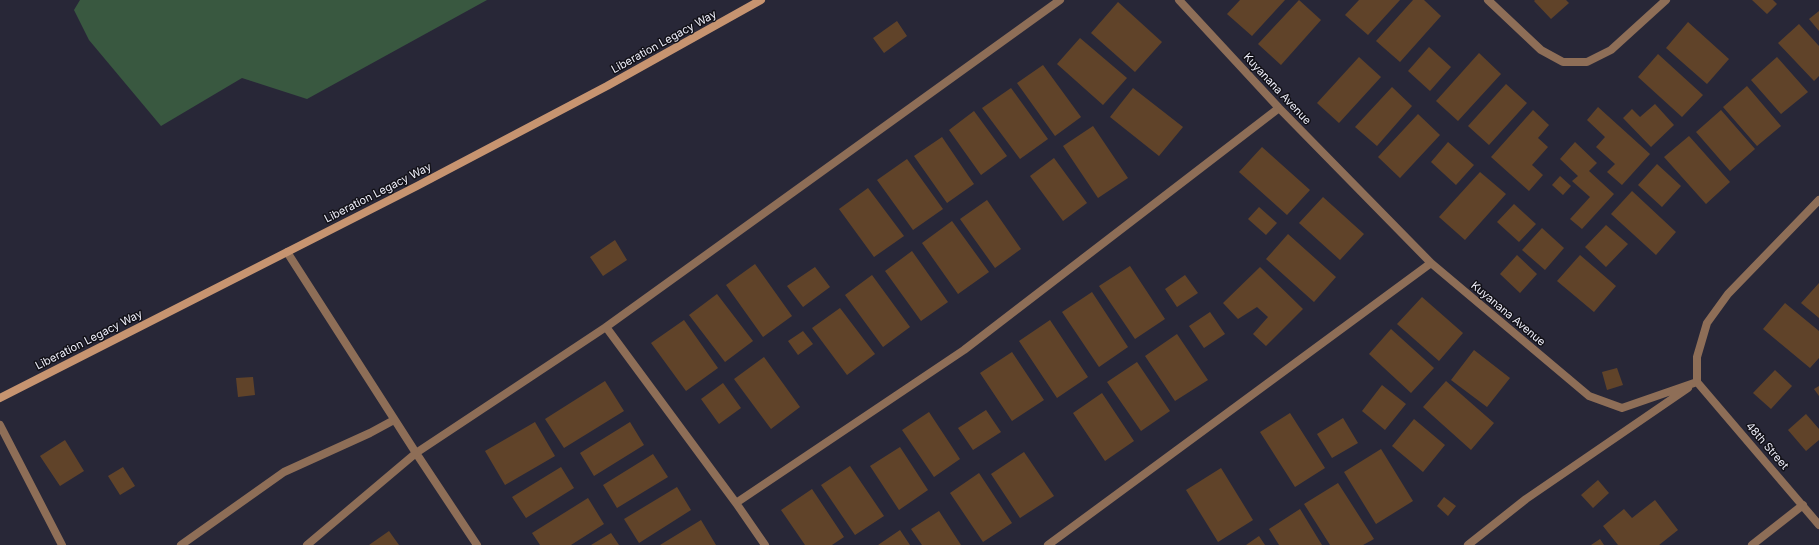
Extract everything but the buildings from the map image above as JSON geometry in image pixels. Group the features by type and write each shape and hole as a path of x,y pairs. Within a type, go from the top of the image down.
{"main road":[{"name":"Liberation Legacy Way","path":"0,398 417,186 606,86 762,0"}],"street":[{"path":"307,545 416,453 606,327 1060,0"},
{"name":"Kuyanana Avenue","path":"1179,0 1279,108 1431,263 1589,396 1622,408 1697,382"},
{"path":"1488,0 1541,50 1563,62 1588,62 1612,50 1666,0"},
{"path":"736,503 964,350 1279,108"},
{"path":"1468,545 1526,498 1697,382 1697,357 1707,323 1728,294 1819,200"},
{"path":"287,252 394,420 477,545"},
{"path":"1048,545 1431,263"},
{"path":"606,327 736,503 765,545"},
{"name":"48th Street","path":"1697,382 1819,525"},
{"path":"180,545 284,472 370,433 394,420"},
{"path":"0,426 62,545"},
{"path":"1752,545 1803,505"}],"green space":[{"path":"80,0 487,0 307,99 242,78 161,126 89,40 74,10"}]}
